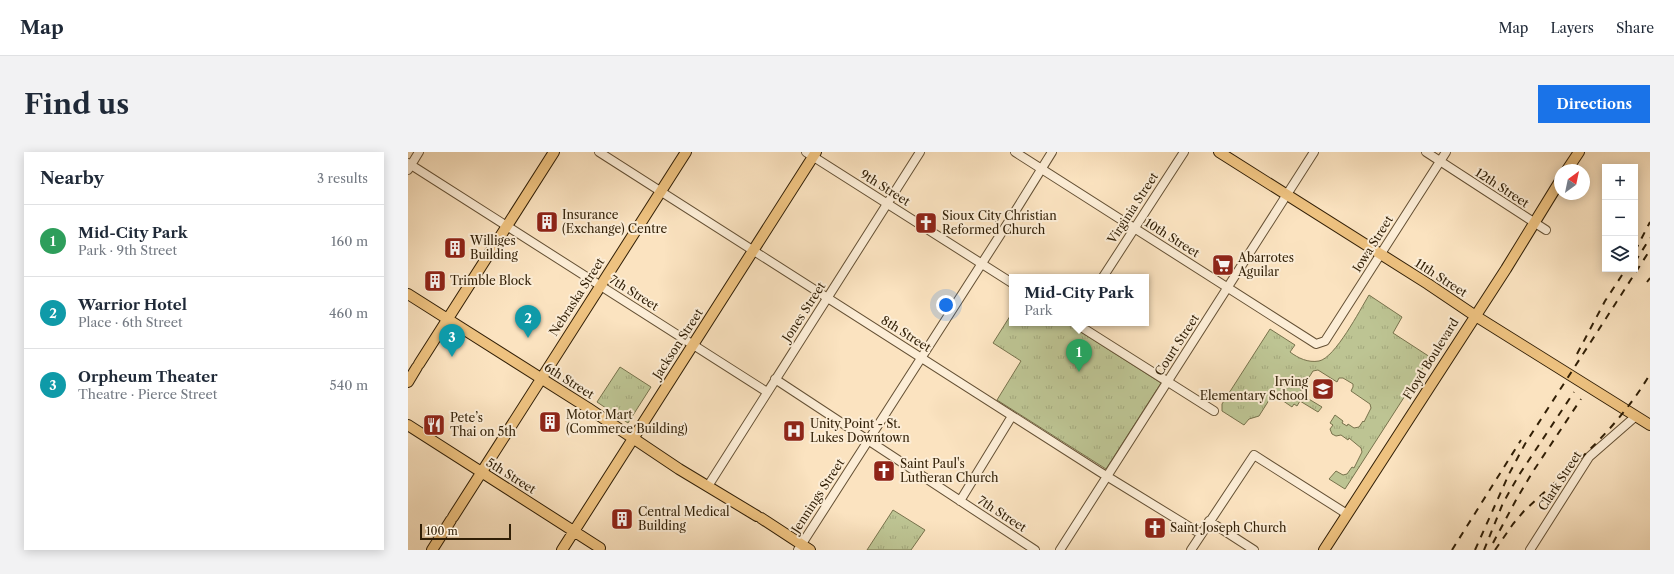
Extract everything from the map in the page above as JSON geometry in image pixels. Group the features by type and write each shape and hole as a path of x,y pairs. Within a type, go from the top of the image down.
{"main road":[{"path":"408,382 554,152"},
{"name":"Nebraska Street","path":"432,550 686,152"},
{"name":"11th Street","path":"1219,152 1474,315 1650,425"},
{"path":"1571,164 1579,152"},
{"name":"Jackson Street","path":"562,550 753,251 812,154"},
{"name":"Floyd Boulevard","path":"1324,550 1474,315 1506,269 1554,190"},
{"name":"6th Street","path":"408,294 759,517 803,548"},
{"name":"5th Street","path":"408,425 602,549"}],"street":[{"path":"409,166 419,152"},
{"name":"8th Street","path":"599,152 1012,416 1201,534"},
{"name":"Jones Street","path":"708,486 920,152"},
{"name":"10th Street","path":"1014,152 1316,344"},
{"name":"Jennings Street","path":"803,548 868,440 1052,152"},
{"name":"Virginia Street","path":"1105,274 1184,152"},
{"name":"Court Street","path":"1060,550 1288,196 1314,152"},
{"name":"12th Street","path":"1426,152 1546,230"},
{"name":"Iowa Street","path":"1316,344 1325,340 1446,152"},
{"name":"9th Street","path":"812,154 1009,281"},
{"name":"7th Street","path":"409,166 508,226 767,392"},
{"path":"1080,326 1214,411"},
{"name":"7th Street","path":"775,379 1034,550"},
{"path":"960,501 1012,416"},
{"name":"Clark Street","path":"1530,550 1589,457 1636,416"},
{"path":"1191,550 1254,455 1347,514"},
{"path":"1209,521 1254,550"}],"green space":[{"path":"1369,295 1402,317 1393,333 1430,357 1345,489 1329,479 1336,471 1343,475 1347,474 1352,467 1354,468 1362,452 1361,448 1349,438 1348,440 1341,435 1336,436 1332,434 1330,429 1333,425 1330,423 1335,415 1343,421 1342,423 1347,426 1348,424 1354,428 1359,427 1363,421 1364,422 1371,408 1370,404 1351,391 1353,384 1343,378 1339,378 1337,382 1318,370 1313,371 1301,390 1302,395 1322,407 1318,412 1300,401 1297,406 1294,404 1292,407 1276,396 1271,397 1259,416 1249,419 1244,425 1222,411 1222,404 1270,329 1295,345 1290,352 1293,354 1307,361 1319,361 1332,352 1339,343"},
{"path":"1009,318 1009,326 1072,326 1161,383 1106,469 997,400 1021,361 993,343"},
{"path":"620,367 651,387 628,423 597,402"},
{"path":"893,510 925,530 911,550 867,550"}],"railway":[{"path":"1638,245 1650,222"},
{"path":"1638,257 1650,238"},
{"path":"1475,550 1509,474 1525,444 1650,250"},
{"path":"1577,354 1605,301 1624,272"},
{"path":"1647,282 1650,278"},
{"path":"1495,550 1524,511 1576,463 1623,413 1650,374"},
{"path":"1484,550 1503,503 1519,475 1574,392"},
{"path":"1493,543 1532,473 1581,399"},
{"path":"1452,550 1521,440"}],"place":[{"name":"Insurance (Exchange) Centre","path":"547,222"},
{"name":"Sioux City Christian Reformed Church","path":"926,223"},
{"name":"Williges Building","path":"455,248"},
{"name":"Abarrotes Aguilar","path":"1223,265"},
{"name":"Trimble Block","path":"435,281"},
{"name":"Warrior Hotel","path":"528,338"},
{"name":"Orpheum Theater","path":"452,357"},
{"name":"Mid-City Park","path":"1079,372"},
{"name":"Irving Elementary School","path":"1323,389"},
{"name":"Motor Mart (Commerce Building)","path":"550,422"},
{"name":"Pete’s Thai on 5th","path":"434,425"},
{"name":"Unity Point - St. Lukes Downtown","path":"794,431"},
{"name":"Saint Paul's Lutheran Church","path":"884,471"},
{"name":"Central Medical Building","path":"622,519"},
{"name":"Saint Joseph Church","path":"1155,528"}]}
